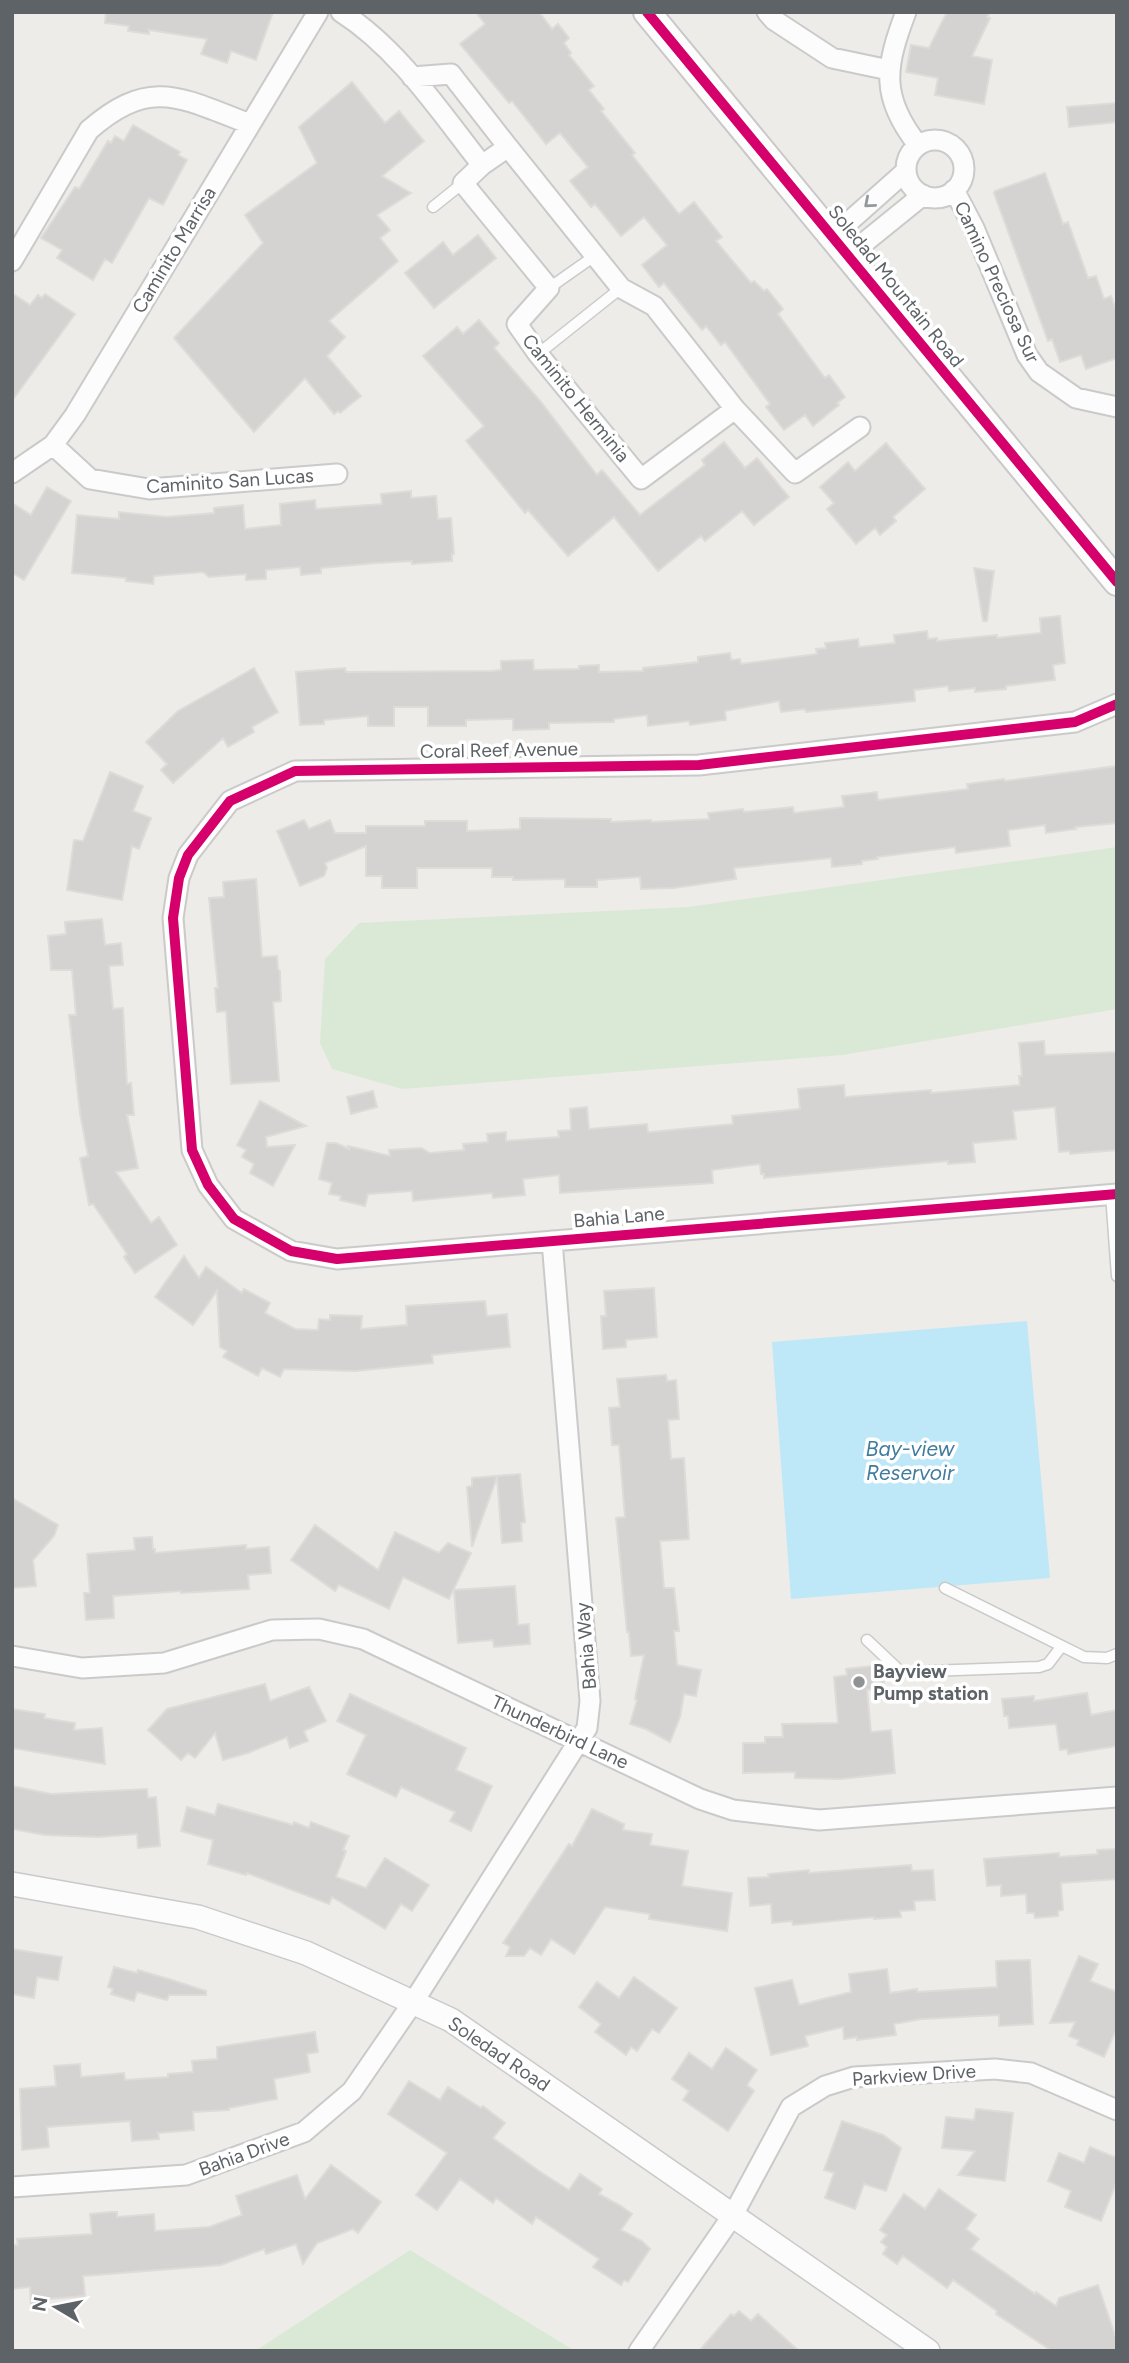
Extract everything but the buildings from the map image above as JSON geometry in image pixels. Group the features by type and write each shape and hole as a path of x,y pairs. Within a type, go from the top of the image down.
{"main road":[{"name":"Soledad Mountain Road","path":"647,12 1117,582"}],"street":[{"name":"Caminito Marrisa","path":"12,472 53,445 75,415 318,12"},
{"path":"341,12 365,27 412,77 482,165"},
{"path":"767,12 774,20 832,58 889,70"},
{"path":"906,12 892,46 889,70 892,101 902,125 918,145"},
{"path":"412,77 451,74 621,288 653,306 735,409 795,473 860,427"},
{"path":"12,261 89,130 107,114 141,98 176,96 250,124"},
{"path":"936,139 954,147 960,155 963,174 954,190 947,195 923,195 913,188 906,171 906,161 918,145 936,139"},
{"path":"508,147 482,165 463,183 549,288"},
{"path":"841,245 906,171"},
{"name":"Camino Preciosa Sur","path":"954,190 974,228 1027,355 1039,372 1076,398 1117,407"},
{"path":"841,245 923,195"},
{"name":"Caminito Herminia","path":"549,288 517,324 538,354 641,479 735,409"},
{"name":"Caminito San Lucas","path":"53,445 90,479 149,489 337,474"},
{"name":"Coral Reef Avenue","path":"191,1130 173,918 179,878 188,855 230,801 295,771 699,765 1076,722 1117,704"},
{"name":"Bahia Lane","path":"191,1130 192,1150 208,1185 234,1219 291,1251 337,1259 1114,1194"},
{"name":"Bahia Way","path":"414,2001 587,1728 590,1701 552,1241"},
{"name":"Thunderbird Lane","path":"12,1656 82,1668 164,1663 272,1630 318,1629 363,1639 700,1799 733,1810 819,1820 1117,1797"},
{"name":"Soledad Road","path":"12,1884 198,1917 306,1953 452,2020 928,2351"},
{"name":"Bahia Drive","path":"12,2188 186,2175 304,2132 352,2091 414,2001"},
{"name":"Parkview Drive","path":"639,2351 733,2215 791,2107 825,2086 854,2077 995,2069 1031,2073 1117,2110"}],"lane":[{"path":"433,207 463,183"},
{"path":"549,288 596,255"},
{"path":"538,354 621,288"},
{"path":"1114,1194 1117,1276"},
{"path":"944,1588 1084,1657 1107,1658 1117,1654"},
{"path":"867,1640 901,1672 1039,1667 1048,1664 1061,1647"}],"green space":[{"path":"1117,847 1117,1009 843,1055 402,1089 332,1069 320,1043 325,959 359,923 688,907"},
{"path":"410,2250 575,2351 255,2351"}],"water":[{"name":"Bay-view Reservoir","path":"1027,1321 1050,1578 791,1599 772,1342"}],"cycle path":[{"path":"647,12 1117,582"},
{"path":"1117,704 1075,722 699,765 295,771 230,801 188,855 179,878 173,918 192,1150 208,1185 234,1219 291,1251 337,1259 1117,1194"}],"place":[{"name":"Bayview Pump station","path":"859,1682"}]}
